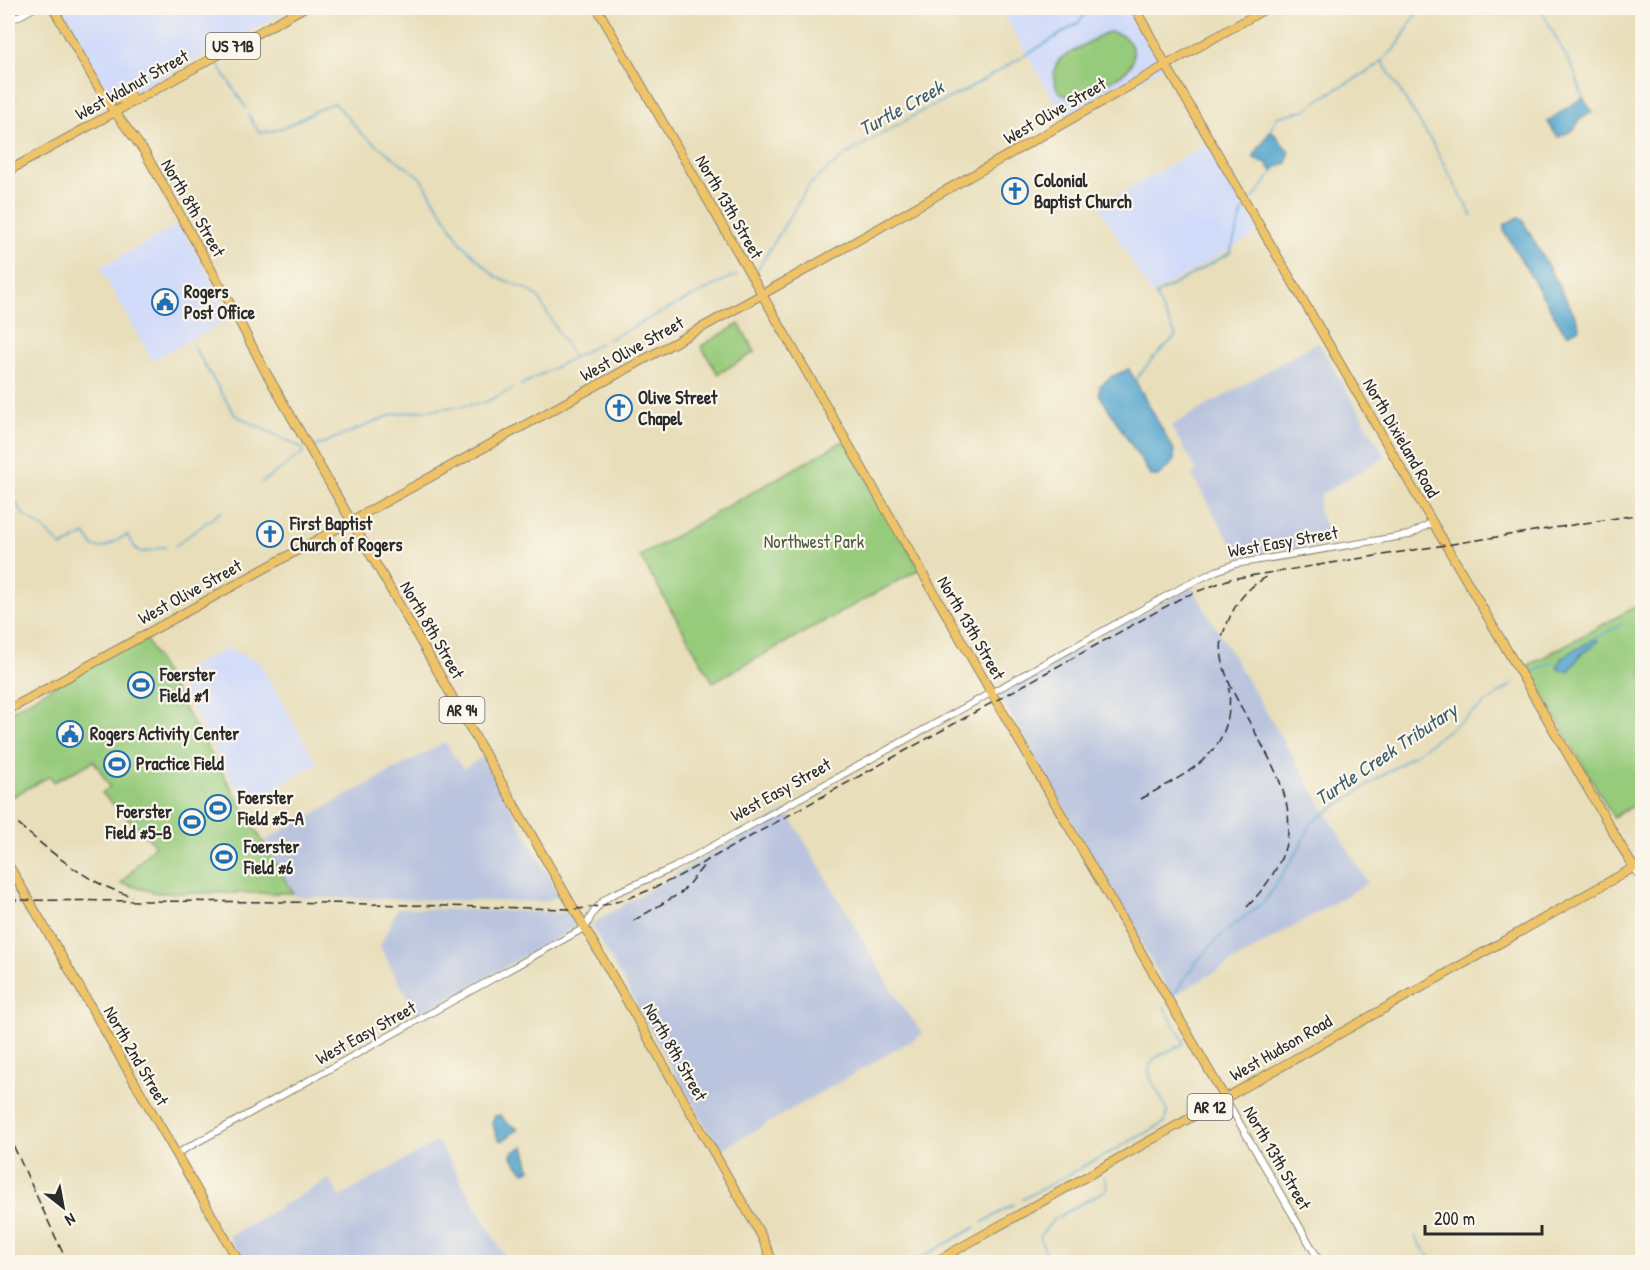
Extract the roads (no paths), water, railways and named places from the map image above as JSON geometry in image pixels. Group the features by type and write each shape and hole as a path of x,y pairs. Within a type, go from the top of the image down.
{"highway":[{"name":"West Hudson Road","path":"935,1263 1638,865"}],"main road":[{"name":"North 8th Street","path":"53,8 104,97 158,175 264,369 761,1234 773,1263"},
{"name":"West Walnut Street","path":"8,171 303,8"},
{"name":"North 13th Street","path":"597,8 1225,1098"},
{"name":"North Dixieland Road","path":"1135,8 1433,522 1638,865"},
{"name":"West Olive Street","path":"8,710 762,294 1267,8"},
{"name":"US 71B","path":"104,97 123,100 149,87 163,84"},
{"path":"127,128 125,110 129,103"},
{"name":"North 2nd Street","path":"8,864 239,1263"}],"street":[{"path":"8,22 34,8"},
{"name":"West Easy Street","path":"176,1154 586,927 590,916 603,900 611,895 673,868 1183,587 1235,564 1409,535 1433,522"},
{"name":"North Dixieland Road","path":"1638,865 1642,882"},
{"name":"North 13th Street","path":"1225,1098 1320,1263"}],"water":[{"path":"1583,98 1592,112 1579,120 1575,129 1559,137 1556,135 1548,122"},
{"path":"1271,130 1289,152 1287,163 1271,170 1267,163 1260,162 1253,157"},
{"path":"1518,217 1523,221 1578,321 1579,328 1568,334 1563,330 1504,231 1504,225"},
{"path":"1129,369 1174,451 1174,462 1158,476 1151,476 1099,394 1100,386 1111,377"},
{"path":"1596,638 1598,641 1581,654 1570,670 1564,671 1557,668 1562,657"},
{"path":"500,1115 507,1123 518,1129 502,1141 498,1139 492,1122 495,1116"},
{"path":"524,1146 530,1169 525,1172 511,1156"}],"waterway":[{"name":"Turtle Creek","path":"758,269 809,185 845,155 922,111 966,90 1056,37 1078,23 1090,8"},
{"name":"Turtle Creek Tributary","path":"1271,129 1277,117 1305,110 1377,66 1397,46 1420,8"},
{"path":"1540,8 1574,71 1583,98"},
{"path":"1382,61 1434,146 1472,216"},
{"name":"Turtle Creek Tributary","path":"217,63 246,108"},
{"name":"Turtle Creek Tributary","path":"248,114 261,133 285,127 335,103 362,134 421,178 461,243 495,276 529,290 538,297 573,358"},
{"name":"Turtle Creek Tributary","path":"1253,199 1277,167"},
{"name":"Turtle Creek Tributary","path":"1136,379 1153,358 1176,336 1155,295 1230,253 1244,208"},
{"name":"Turtle Creek","path":"607,340 737,276"},
{"name":"Turtle Creek","path":"521,385 601,343"},
{"path":"193,346 235,415 304,451"},
{"name":"Turtle Creek","path":"483,403 513,389"},
{"name":"Turtle Creek","path":"314,447 394,414 480,404"},
{"name":"Turtle Creek","path":"261,483 304,452"},
{"name":"Turtle Creek","path":"8,492 24,515 45,530 62,547 85,534 94,547 103,548 127,535 136,549 142,552 165,547"},
{"name":"Turtle Creek","path":"175,546 222,511"},
{"name":"Turtle Creek Tributary","path":"1595,639 1622,624"},
{"name":"Turtle Creek Tributary","path":"1533,672 1552,662 1558,667"},
{"name":"Turtle Creek Tributary","path":"1172,997 1197,961 1218,938 1265,901 1297,852 1312,822 1412,756 1514,683"},
{"name":"Turtle Creek Tributary","path":"1023,1199 1164,1123 1167,1114 1166,1107 1150,1077 1149,1070 1151,1063 1157,1057 1183,1044 1183,1040 1164,1007"},
{"name":"Turtle Creek Tributary","path":"1048,1262 1040,1236 1054,1219 1108,1189 1104,1176"},
{"name":"Turtle Creek Tributary","path":"982,1223 1014,1204"},
{"name":"Turtle Creek Tributary","path":"913,1262 976,1227"},
{"path":"1415,1236 1432,1262"}],"railway":[{"path":"8,900 286,902 568,909 611,903 652,889 679,876 1183,597 1230,579 1642,514"},
{"path":"1247,907 1270,879 1283,853 1288,829 1287,806 1280,782 1269,758 1235,695 1221,652 1223,634 1237,603 1251,587 1270,575"},
{"path":"1141,799 1192,769 1216,745 1225,730 1229,711 1229,688"},
{"path":"8,816 51,852 81,873 114,890 132,896"},
{"path":"633,921 682,892 705,864"},
{"path":"8,1134 67,1262"}],"place":[{"name":"Colonial Baptist Church","path":"1015,191"},
{"name":"Rogers Post Office","path":"165,302"},
{"name":"Olive Street Chapel","path":"619,408"},
{"name":"First Baptist Church of Rogers","path":"270,534"},
{"name":"Foerster Field #1","path":"141,685"},
{"name":"Rogers Activity Center","path":"70,734"},
{"name":"Practice Field","path":"117,764"},
{"name":"Foerster Field #5-A","path":"218,808"},
{"name":"Foerster Field #5-B","path":"192,822"},
{"name":"Foerster Field #6","path":"224,857"}],"park label":[{"name":"Northwest Park","path":"814,542"}]}
